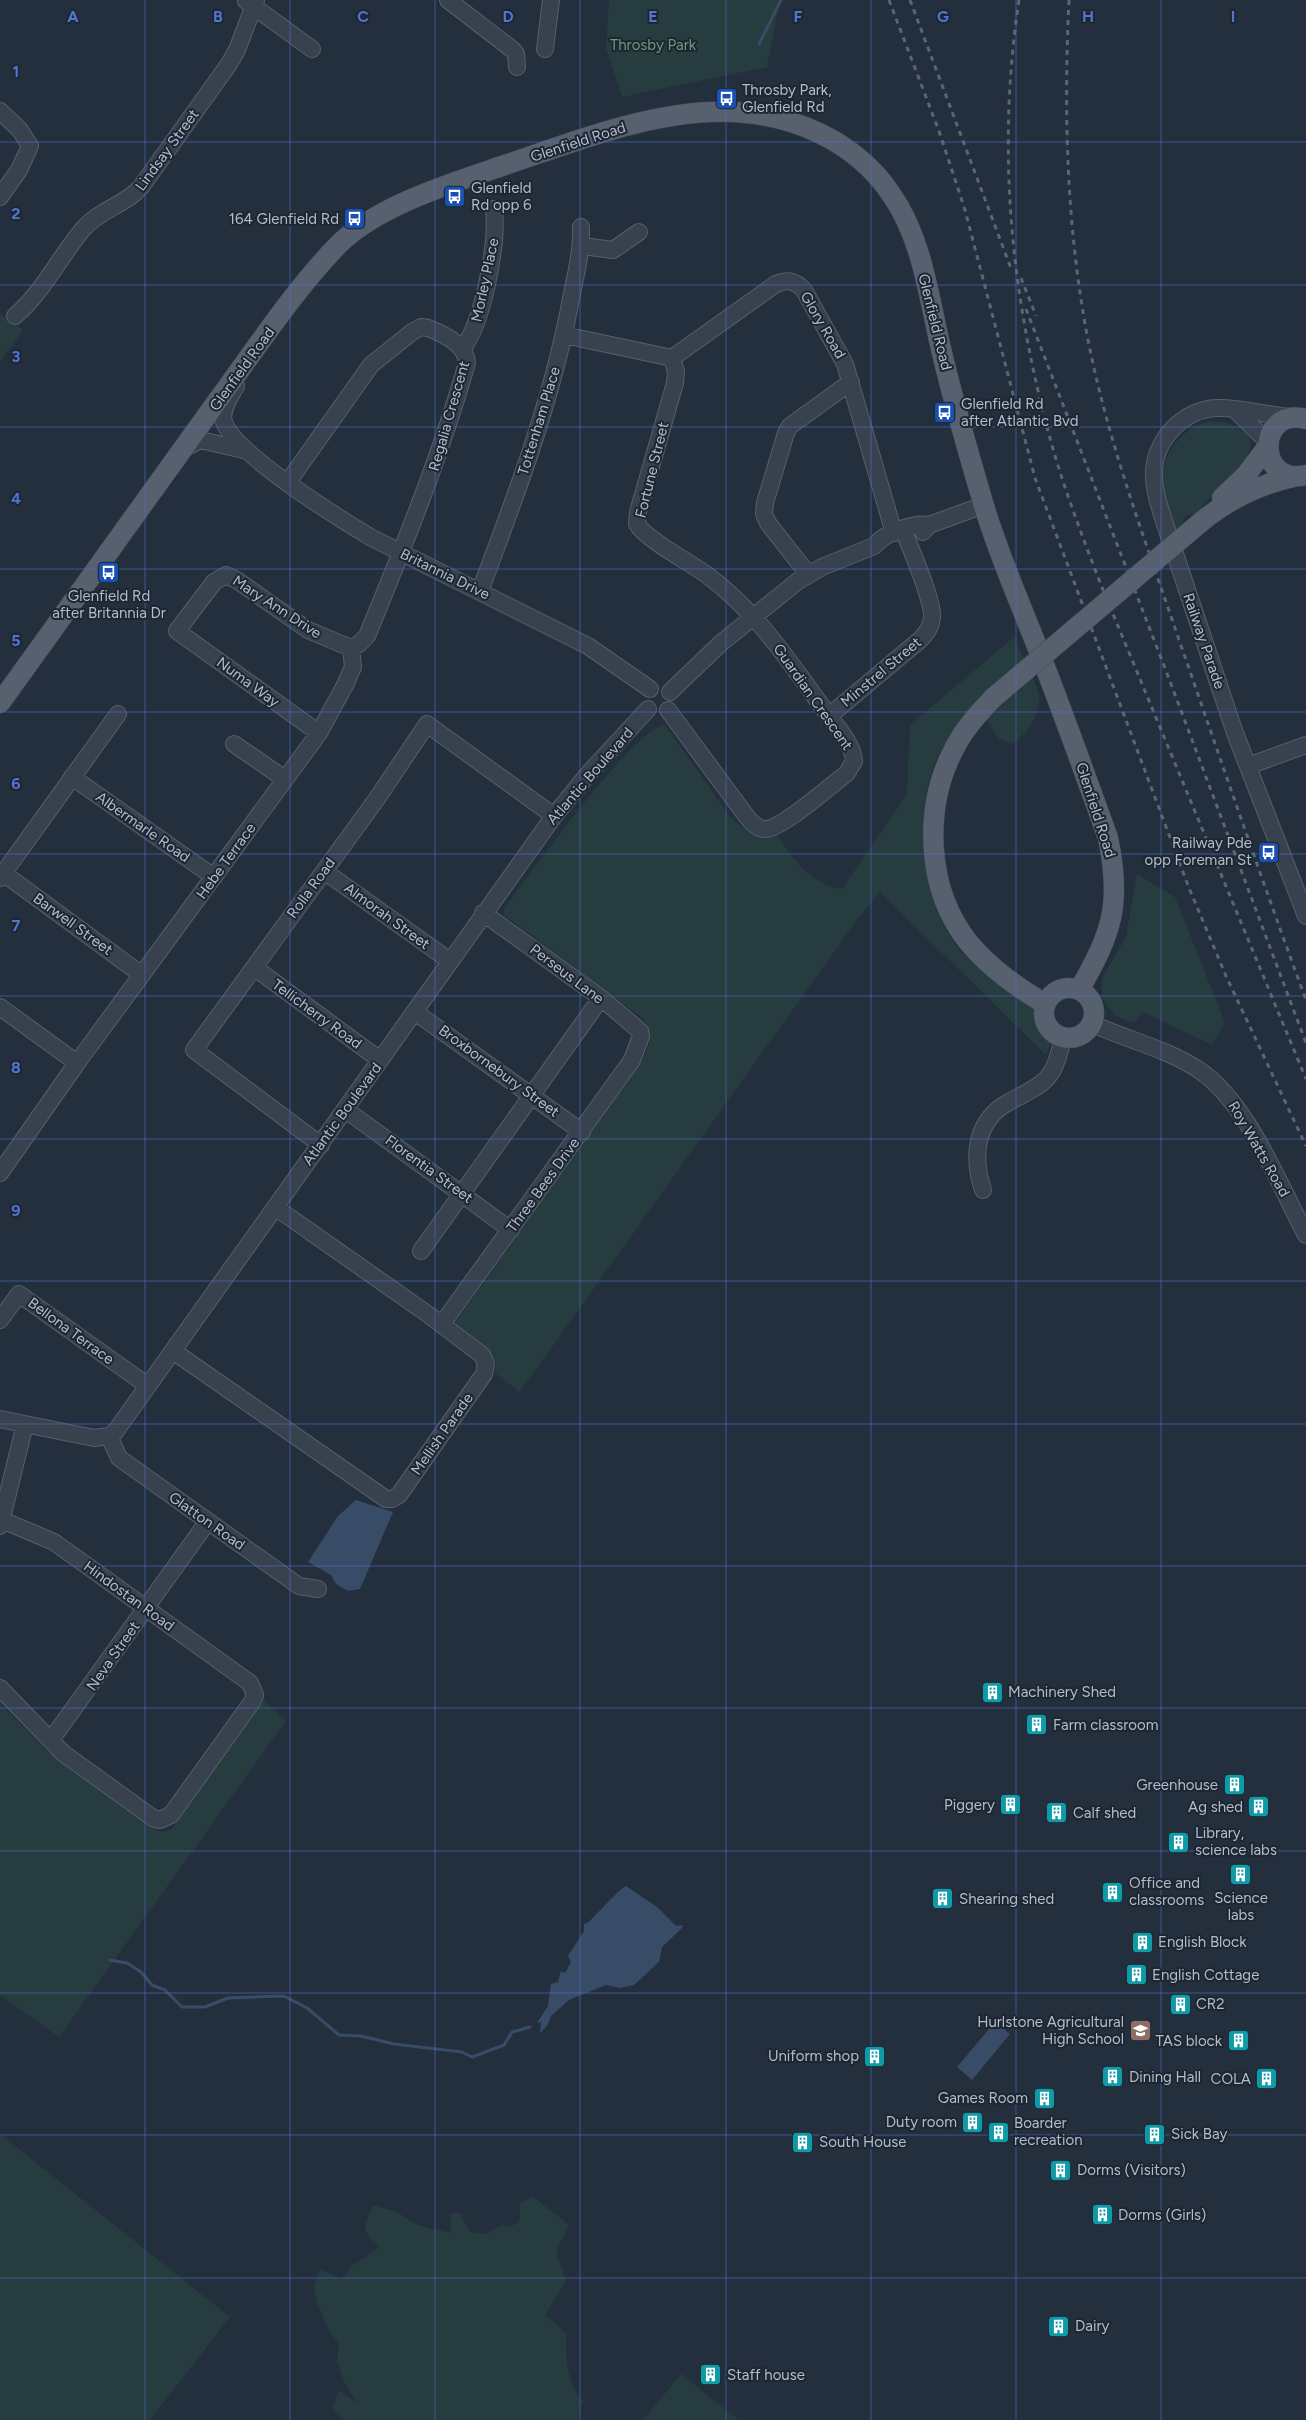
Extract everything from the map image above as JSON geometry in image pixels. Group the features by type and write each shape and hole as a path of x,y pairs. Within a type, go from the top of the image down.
{"main road":[{"name":"Glenfield Road","path":"0,703 256,348 340,242 359,227 402,204 493,169 604,132 682,114 731,110 778,118 827,137 859,158 883,183 899,206 916,246 942,352 984,505 1104,829 1114,868 1114,905 1109,929 1101,951 1079,990"},
{"path":"1203,520 1215,504 1246,475 1268,444 1272,432 1278,424 1301,417"},
{"path":"1268,444 1269,456 1274,465 1287,475 1302,476"},
{"path":"1046,1004 996,971 968,941 949,909 936,868 933,821 944,772 965,730 994,698 1203,520 1256,488 1302,476"},
{"path":"1070,988 1079,990 1087,996 1092,1004 1093,1014 1091,1023 1077,1036 1063,1037 1054,1033 1048,1026 1044,1016 1046,1004 1052,994 1060,990 1070,988"}],"street":[{"path":"448,0 516,54 517,66"},
{"path":"545,49 552,0"},
{"path":"251,2 312,49"},
{"name":"Lindsay Street","path":"15,316 31,303 83,229 102,213 133,196 141,187 238,50 251,2"},
{"path":"0,111 20,130 30,146 20,170 0,197"},
{"name":"Morley Place","path":"463,348 477,324 495,236 494,209"},
{"name":"Tottenham Place","path":"480,591 534,442 564,336 582,246 581,226"},
{"path":"582,246 614,250 639,232"},
{"name":"Glory Road","path":"672,358 776,284 785,280 796,282 804,290 845,364 901,536"},
{"name":"Regalia Crescent","path":"288,482 370,365 412,332 421,327 428,328 463,348 467,355 467,363 456,401 425,495 401,553"},
{"path":"564,336 672,358"},
{"name":"Britannia Drive","path":"256,348 224,412 224,422 244,450 344,521 401,553 588,646 650,690"},
{"name":"Fortune Street","path":"672,358 676,372 675,383 638,512 637,524 645,533 708,576 734,597 753,617"},
{"path":"808,574 768,523 764,514 765,503 786,433 790,426 851,382"},
{"name":"Railway Parade","path":"1301,417 1218,408 1202,410 1180,422 1163,442 1156,458 1154,474 1156,492 1165,524 1248,766 1306,916"},
{"path":"1235,410 1268,444"},
{"name":"Britannia Drive","path":"182,450 200,440 244,450"},
{"path":"670,692 685,674 808,574 874,546 879,539 923,533 929,525 984,505"},
{"name":"Minstrel Street","path":"829,716 921,639 929,629 933,616 931,604 901,536"},
{"path":"351,648 359,644 367,636 401,553"},
{"name":"Mary Ann Drive","path":"177,631 214,582 226,575 238,580 308,630 351,648"},
{"name":"Guardian Crescent","path":"668,710 754,826 764,829 779,825 851,768 853,755 829,716 772,638 753,617"},
{"name":"Numa Way","path":"177,631 319,732"},
{"name":"Hebe Terrace","path":"77,1064 319,732 345,685 352,667 351,648"},
{"path":"660,686 670,692 672,701 668,710 658,714 648,709 645,699 650,690 660,686"},
{"name":"Atlantic Boulevard","path":"109,1436 120,1426 174,1351 346,1110 483,913 554,816 588,774 648,709"},
{"path":"2,876 118,714"},
{"name":"Rolla Road","path":"320,1145 194,1050 376,800 427,724 554,816"},
{"path":"234,744 285,779"},
{"path":"1248,766 1306,745"},
{"name":"Albermarle Road","path":"72,777 214,877"},
{"name":"Almorah Street","path":"324,871 450,961"},
{"name":"Barwell Street","path":"2,876 142,975"},
{"name":"Perseus Lane","path":"483,913 601,998 640,1031 639,1043"},
{"name":"Tellicherry Road","path":"254,968 380,1060"},
{"path":"421,1251 601,998"},
{"path":"0,1007 77,1064 0,1172"},
{"name":"Broxbornebury Street","path":"415,1012 532,1094 582,1132"},
{"name":"Roy Watts Road","path":"1091,1023 1182,1060 1215,1081 1240,1110 1306,1235"},
{"path":"983,1190 976,1158 984,1127 1002,1107 1049,1077 1057,1059 1063,1037"},
{"name":"Three Bees Drive","path":"442,1324 582,1132 632,1060 639,1043"},
{"name":"Florentia Street","path":"346,1110 511,1230"},
{"name":"Mellish Parade","path":"174,1351 386,1499 392,1499 399,1495 484,1374 486,1364 482,1355 442,1324 275,1207"},
{"name":"Bellona Terrace","path":"0,1320 20,1294 148,1386"},
{"path":"0,1419 94,1438 109,1436"},
{"path":"1,1523 25,1424"},
{"name":"Glatton Road","path":"109,1436 119,1458 299,1586 318,1589"},
{"name":"Neva Street","path":"51,1740 208,1521"},
{"name":"Hindostan Road","path":"1,1523 54,1542 250,1683 255,1695 252,1702 171,1815 166,1819 153,1818 63,1753 51,1740"},
{"path":"0,1688 51,1740"}],"green space":[{"name":"Throsby Park","path":"609,0 780,0 767,67 622,97 606,48"},
{"path":"0,314 23,330 0,362"},
{"path":"1209,421 1228,423 1245,433 1250,442 1249,452 1234,474 1198,513 1185,516 1176,531 1163,486 1165,464 1174,445 1181,437 1190,430"},
{"path":"1014,637 1038,690 1039,702 1035,717 1027,730 1011,744 998,738 985,718 1004,704 995,682 962,719 941,750 929,782 923,831 925,858 929,884 946,930 967,957 1019,993 1036,1010 1042,1026 1052,1040 1046,1055 880,892 859,917 520,1392 495,1373 496,1363 491,1354 453,1326 638,1066 650,1038 645,1020 504,915 504,909 606,776 650,732 665,725 731,818 751,831 761,833 774,831 794,859 810,875 830,886 842,889 907,794 910,725"},
{"path":"1137,874 1175,897 1225,1023 1212,1045 1143,1012 1134,1023 1115,1016 1102,998 1102,978 1126,937"},
{"path":"263,1699 286,1721 59,2037 0,1995 0,1703 47,1751 161,1832 172,1829"},
{"path":"0,2134 230,2317 150,2420 0,2420"},
{"path":"532,2196 569,2225 556,2252 566,2281 545,2315 566,2333 570,2378 577,2394 583,2401 577,2420 345,2420 332,2409 339,2391 357,2403 345,2384 337,2360 339,2345 329,2331 317,2302 314,2287 320,2269 341,2279 353,2265 380,2247 365,2229 373,2205 397,2212 418,2225 451,2233 451,2213 460,2213 470,2232 486,2234 502,2225 510,2227 519,2222 520,2204"},
{"path":"681,2374 739,2420 643,2420"}],"water":[{"path":"356,1500 393,1512 360,1589 348,1591 336,1584 331,1575 308,1562 338,1516"},
{"path":"626,1886 657,1907 676,1926 683,1925 681,1929 662,1947 659,1962 634,1985 620,1988 606,1985 569,2000 551,2016 547,2026 540,2033 541,2022 537,2023 548,2006 551,1984 558,1982 561,1971 565,1973 571,1962 568,1956 584,1931 584,1924 589,1922"},
{"path":"995,2022 1010,2034 972,2080 957,2067"}],"waterway":[{"path":"759,44 781,0"},
{"path":"110,1960 127,1963 141,1972 152,1985 165,1990 182,2007 205,2007 228,1998 284,1996 307,2008 339,2035 361,2036 394,2044 462,2052 472,2057 504,2045 512,2032 530,2027"}],"railway":[{"path":"889,0 939,131 965,210 1035,478 1189,888 1226,976 1306,1146"},
{"path":"910,0 1012,271"},
{"path":"1019,0 1012,54 1009,108 1008,162 1011,215 1024,321 1047,427 1065,487 1101,585 1306,1079"},
{"path":"1069,0 1067,117 1073,234 1083,312 1100,393 1123,473 1149,552 1306,1000"},
{"path":"1021,278 1036,316"},
{"path":"1026,309 1168,676 1306,1043"}],"place":[{"name":"Throsby Park, Glenfield Rd","path":"726,99"},
{"name":"Glenfield Rd opp 6","path":"455,197"},
{"name":"164 Glenfield Rd","path":"355,219"},
{"name":"Glenfield Rd after Atlantic Bvd","path":"945,413"},
{"name":"Glenfield Rd after Britannia Dr","path":"109,573"},
{"name":"Railway Pde opp Foreman St","path":"1268,852"},
{"name":"Machinery Shed","path":"992,1692"},
{"name":"Farm classroom","path":"1037,1725"},
{"name":"Greenhouse","path":"1234,1785"},
{"name":"Piggery","path":"1011,1805"},
{"name":"Ag shed","path":"1259,1807"},
{"name":"Calf shed","path":"1057,1813"},
{"name":"Library, science labs","path":"1179,1842"},
{"name":"Science labs","path":"1241,1875"},
{"name":"Office and classrooms","path":"1113,1892"},
{"name":"Shearing shed","path":"943,1899"},
{"name":"English Block","path":"1142,1942"},
{"name":"English Cottage","path":"1136,1975"},
{"name":"CR2","path":"1180,2004"},
{"name":"Hurlstone Agricultural High School","path":"1140,2031"},
{"name":"TAS block","path":"1238,2041"},
{"name":"Uniform shop","path":"875,2056"},
{"name":"Dining Hall","path":"1113,2077"},
{"name":"COLA","path":"1267,2079"},
{"name":"Games Room","path":"1044,2098"},
{"name":"Duty room","path":"973,2122"},
{"name":"Boarder recreation","path":"998,2132"},
{"name":"Sick Bay","path":"1155,2134"},
{"name":"South House","path":"803,2142"},
{"name":"Dorms (Visitors)","path":"1061,2170"},
{"name":"Dorms (Girls)","path":"1102,2215"},
{"name":"Dairy","path":"1059,2326"},
{"name":"Staff house","path":"711,2375"}]}
